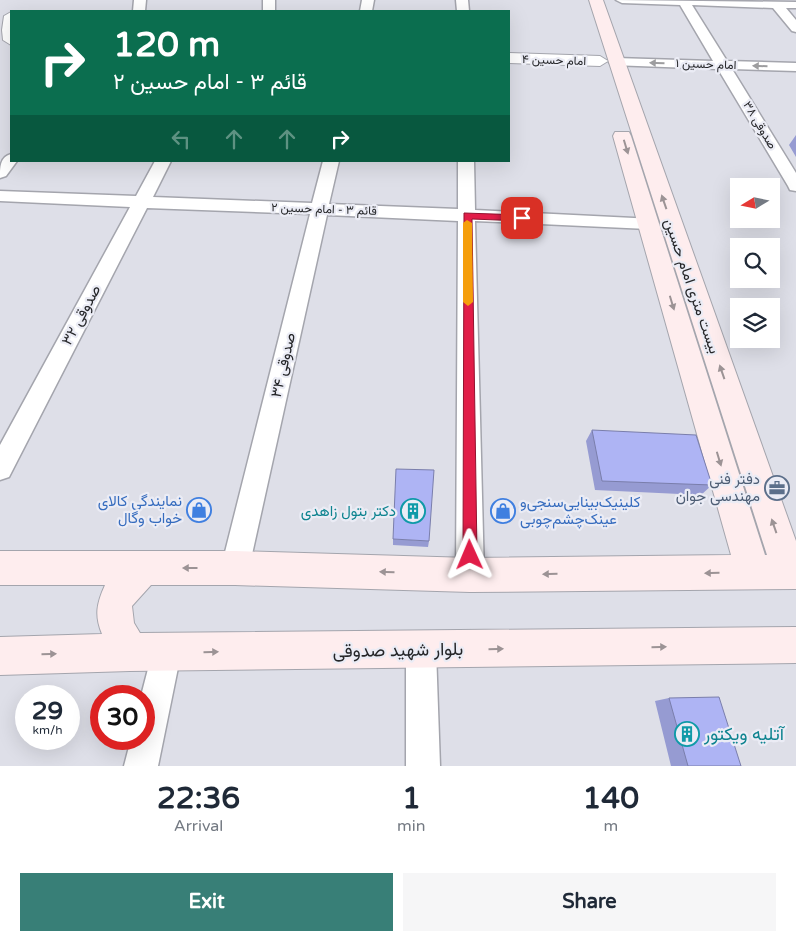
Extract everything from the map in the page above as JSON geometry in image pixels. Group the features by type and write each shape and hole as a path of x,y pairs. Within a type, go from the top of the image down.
{"main road":[{"name":"بیست متری امام حسین","path":"582,0 608,62 793,572"},
{"name":"بیست متری امام حسین","path":"596,0 608,62 648,223 753,572"},
{"path":"0,568 235,568 470,575 793,572"},
{"path":"130,652 117,632 112,609 123,585 144,569"},
{"name":"بلوار شهید صدوقی","path":"0,656 130,652 796,645"}],"street":[{"path":"622,0 775,2 796,5"},
{"name":"صدوقی ۳۸","path":"684,1 796,186"},
{"path":"775,2 796,28"},
{"name":"امام حسین ۴","path":"510,58 608,62"},
{"name":"امام حسین ۱","path":"608,62 796,67"},
{"path":"0,173 10,160"},
{"name":"صدوقی ۳۲","path":"0,469 162,162"},
{"name":"صدوقی ۳۴","path":"235,568 330,162"},
{"path":"466,162 470,575"},
{"name":"قائم ۳ - امام حسین ۲","path":"0,196 648,223"},
{"path":"421,650 423,766"},
{"path":"141,766 166,653"}],"building":[{"path":"592,430 696,435 712,485 602,481"},
{"name":"دکتر بتول زاهدی","path":"396,469 434,470 429,541 393,539"},
{"name":"آتلیه ویکتور","path":"719,697 741,766 688,766 669,698"}],"slow traffic":[{"path":"467,223 468,302"}],"place":[{"name":"دفتر فنی مهندسی جوان","path":"777,488"},
{"name":"نمایندگی کالای خواب وگال","path":"199,510"},
{"name":"دکتر بتول زاهدی","path":"413,511"},
{"name":"کلینیک‌بینایی‌سنجی‌و ‌عینک‌چشم‌چوبی","path":"503,511"},
{"name":"آتلیه ویکتور","path":"687,734"}],"route":[{"path":"470,555 467,216 522,218"}]}
